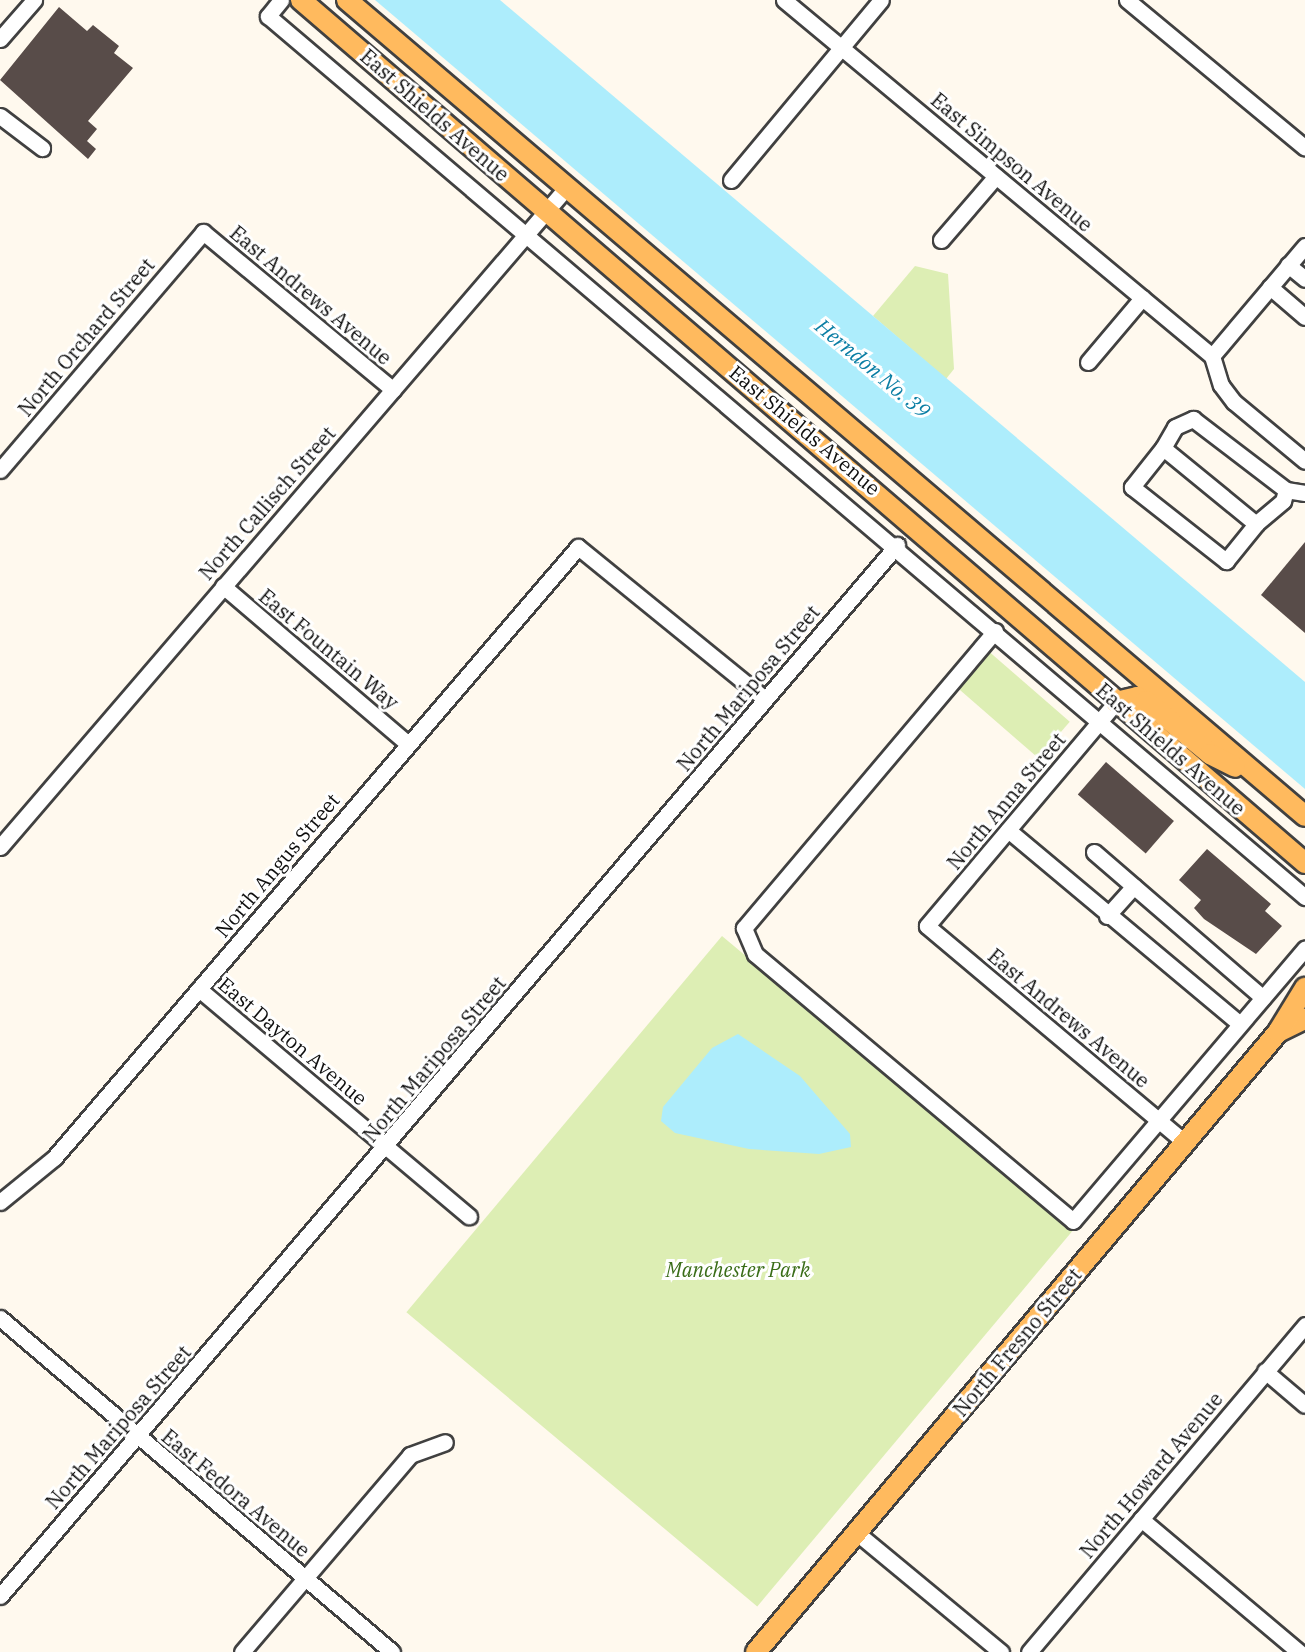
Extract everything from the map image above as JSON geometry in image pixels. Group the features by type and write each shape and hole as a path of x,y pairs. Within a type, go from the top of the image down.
{"main road":[{"name":"East Shields Avenue","path":"302,0 546,211 1026,618 1116,702 1305,863"},
{"name":"East Shields Avenue","path":"347,0 1305,816"},
{"path":"1116,702 1137,697 1146,701 1210,754 1266,783"},
{"name":"North Fresno Street","path":"756,1652 1278,1032 1305,988"},
{"name":"North Fresno Street","path":"1278,1032 1305,1020"}],"street":[{"path":"0,39 34,0"},
{"path":"281,0 268,16 897,545 1099,722 1305,897"},
{"name":"East Simpson Avenue","path":"784,0 1212,356"},
{"path":"731,180 881,0"},
{"path":"1127,0 1305,148"},
{"path":"0,116 42,147"},
{"path":"941,240 996,176"},
{"name":"North Callisch Street","path":"0,847 566,188"},
{"name":"East Andrews Avenue","path":"203,232 393,390"},
{"name":"North Orchard Street","path":"0,470 203,232"},
{"path":"1305,246 1212,356 1221,385 1234,402 1305,462"},
{"path":"1288,265 1305,279"},
{"path":"1270,287 1305,317"},
{"path":"1088,362 1142,298"},
{"path":"1286,490 1283,501 1256,524 1226,561 1132,487 1163,448 1175,427 1193,419 1286,490 1305,494"},
{"path":"1163,448 1256,524"},
{"name":"North Mariposa Street","path":"0,1596 387,1148 897,545"},
{"name":"North Angus Street","path":"0,1202 54,1158 578,547 765,699"},
{"name":"East Fountain Way","path":"223,586 408,744"},
{"path":"995,631 744,927 743,936 755,954 1073,1221 1305,948"},
{"name":"North Anna Street","path":"927,926 1116,702"},
{"path":"1008,830 1107,916 1240,1024"},
{"path":"1094,852 1263,998"},
{"path":"1107,916 1134,886"},
{"name":"East Andrews Avenue","path":"927,926 1184,1142"},
{"name":"East Dayton Avenue","path":"199,989 470,1216"},
{"name":"East Fedora Avenue","path":"0,1318 392,1652"},
{"name":"North Howard Avenue","path":"1029,1652 1305,1325"},
{"path":"1265,1371 1305,1405"},
{"path":"242,1652 410,1455 445,1442"},
{"path":"1141,1519 1299,1652"},
{"path":"857,1533 1001,1652"}],"green space":[{"path":"915,266 948,274 954,369 946,379 873,316"},
{"path":"986,649 1070,722 1038,758 955,685"},
{"name":"Manchester Park","path":"722,936 1073,1230 757,1607 406,1312"}],"water":[{"name":"Herndon No. 39","path":"375,0 500,0 1305,682 1305,789"},
{"path":"738,1034 800,1076 850,1134 851,1147 819,1154 749,1149 675,1133 661,1121 663,1107 712,1048"}],"building":[{"path":"59,7 87,31 93,25 119,46 114,53 133,68 88,121 97,129 87,141 96,149 88,159 0,80"},
{"path":"1305,542 1305,633 1261,595"},
{"path":"1106,762 1174,821 1146,853 1078,794"},
{"path":"1207,849 1271,904 1265,911 1282,926 1256,954 1204,919 1194,908 1201,900 1179,880"}]}
